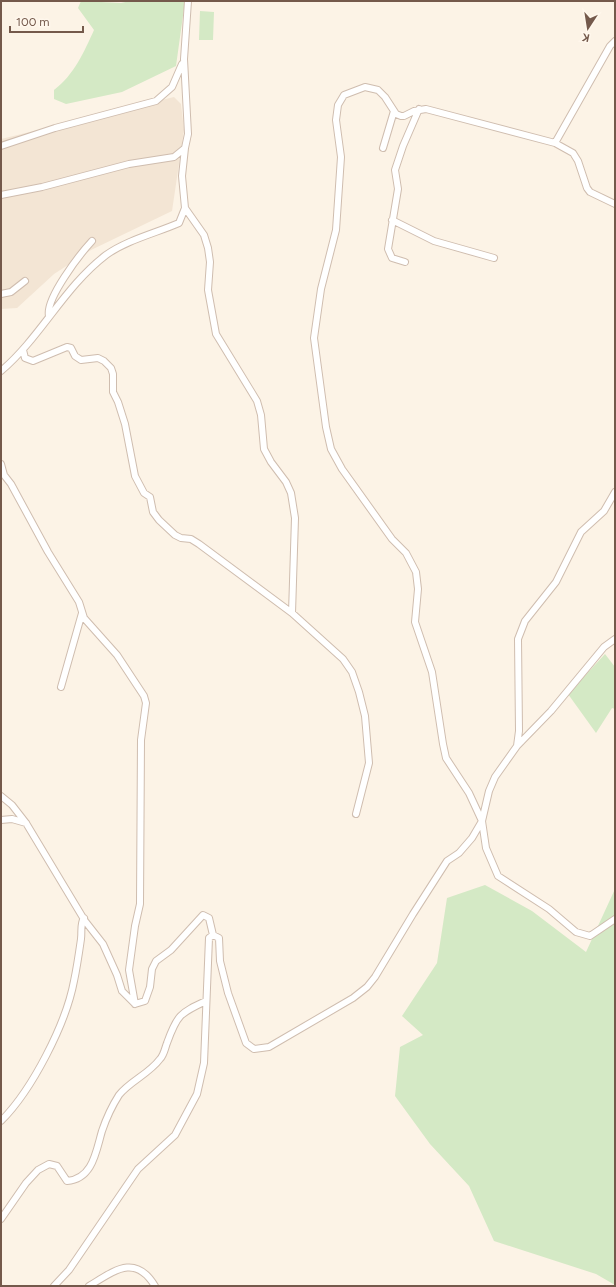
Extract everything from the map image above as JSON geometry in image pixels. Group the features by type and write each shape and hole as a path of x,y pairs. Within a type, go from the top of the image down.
{"street":[{"path":"1,371 23,350 41,329 49,316 90,269 108,255 179,223 185,208 182,176 188,134 184,59 188,1"},
{"path":"555,143 610,46 615,41"},
{"path":"1,146 55,128 156,101 172,87 180,73 184,59"},
{"path":"615,204 590,192 587,188 578,161 573,153 555,143 443,113 420,109 404,116 400,116 394,111 385,96 378,90 370,87 365,87 344,95 338,105 336,120 341,157 336,230 321,289 314,338 323,407 331,449 342,469 392,539 406,553 416,572 418,589 414,622 432,672 442,744 446,758 468,793 482,821 486,848 498,876 548,909 576,932 590,936 615,919"},
{"path":"405,262 392,258 389,254 388,248 398,189 395,170 403,146 420,109"},
{"path":"383,148 394,111"},
{"path":"1,195 42,187 129,164 174,157 185,148"},
{"path":"185,208 204,234 208,248 210,262 208,290 216,334 257,402 261,415 264,449 271,462 286,482 291,493 295,518 292,613"},
{"path":"392,220 434,241 494,258"},
{"path":"49,316 48,311 54,296 72,264 92,241"},
{"path":"1,294 11,292 25,281"},
{"path":"23,350 25,358 33,361 67,347 71,348 75,356 81,360 98,358 104,361 111,368 113,374 113,392 125,424 135,476 144,492 150,497 153,512 159,520 175,535 181,538 192,539 292,613 343,659 352,672 360,692 365,716 369,763 356,814"},
{"path":"1,464 4,475 11,484 48,552 79,602 82,613 117,655 141,691 146,704 141,740 140,904 135,926 130,970 136,1004"},
{"path":"517,746 519,731 518,639 525,621 556,582 581,532 604,511 615,492"},
{"path":"61,687 82,613"},
{"path":"213,935 219,938 220,961 228,993 246,1043 254,1049 269,1046 353,998 367,987 375,977 413,914 444,867 467,845 482,821 489,791 495,776 517,746 551,711 604,647 615,639"},
{"path":"1,796 12,804 26,824 84,918 103,944 117,975 122,991 136,1004"},
{"path":"1,820 12,819 26,824"},
{"path":"136,1004 145,1001 150,986 152,969 156,961 171,950 202,915 209,918 213,935"},
{"path":"1,1121 17,1102 39,1066 66,1010 75,979 81,923 84,918"},
{"path":"54,1286 69,1270 138,1169 175,1135 186,1118 197,1094 204,1063 209,938 213,935"},
{"path":"1,1219 26,1183 38,1170 49,1164 57,1166 67,1181 75,1181 90,1168 95,1158 102,1131 120,1094 152,1069 162,1058 178,1017 186,1010 206,1000"},
{"path":"89,1286 118,1269 126,1267 139,1268 155,1286"}],"shaded area":[{"path":"174,97 181,104 184,130 172,211 91,250 54,274 17,308 1,309 1,139"}],"green space":[{"path":"81,1 121,3 130,1 185,1 176,66 122,92 66,104 54,99 54,90 73,70 94,30 78,8"},
{"path":"200,11 214,12 213,40 199,40"},
{"path":"605,654 615,667 615,709 612,708 596,733 568,694"},
{"path":"485,885 532,911 586,952 615,889 615,1285 596,1274 494,1241 469,1186 430,1144 395,1096 400,1047 423,1035 402,1016 437,963 447,898"}]}
